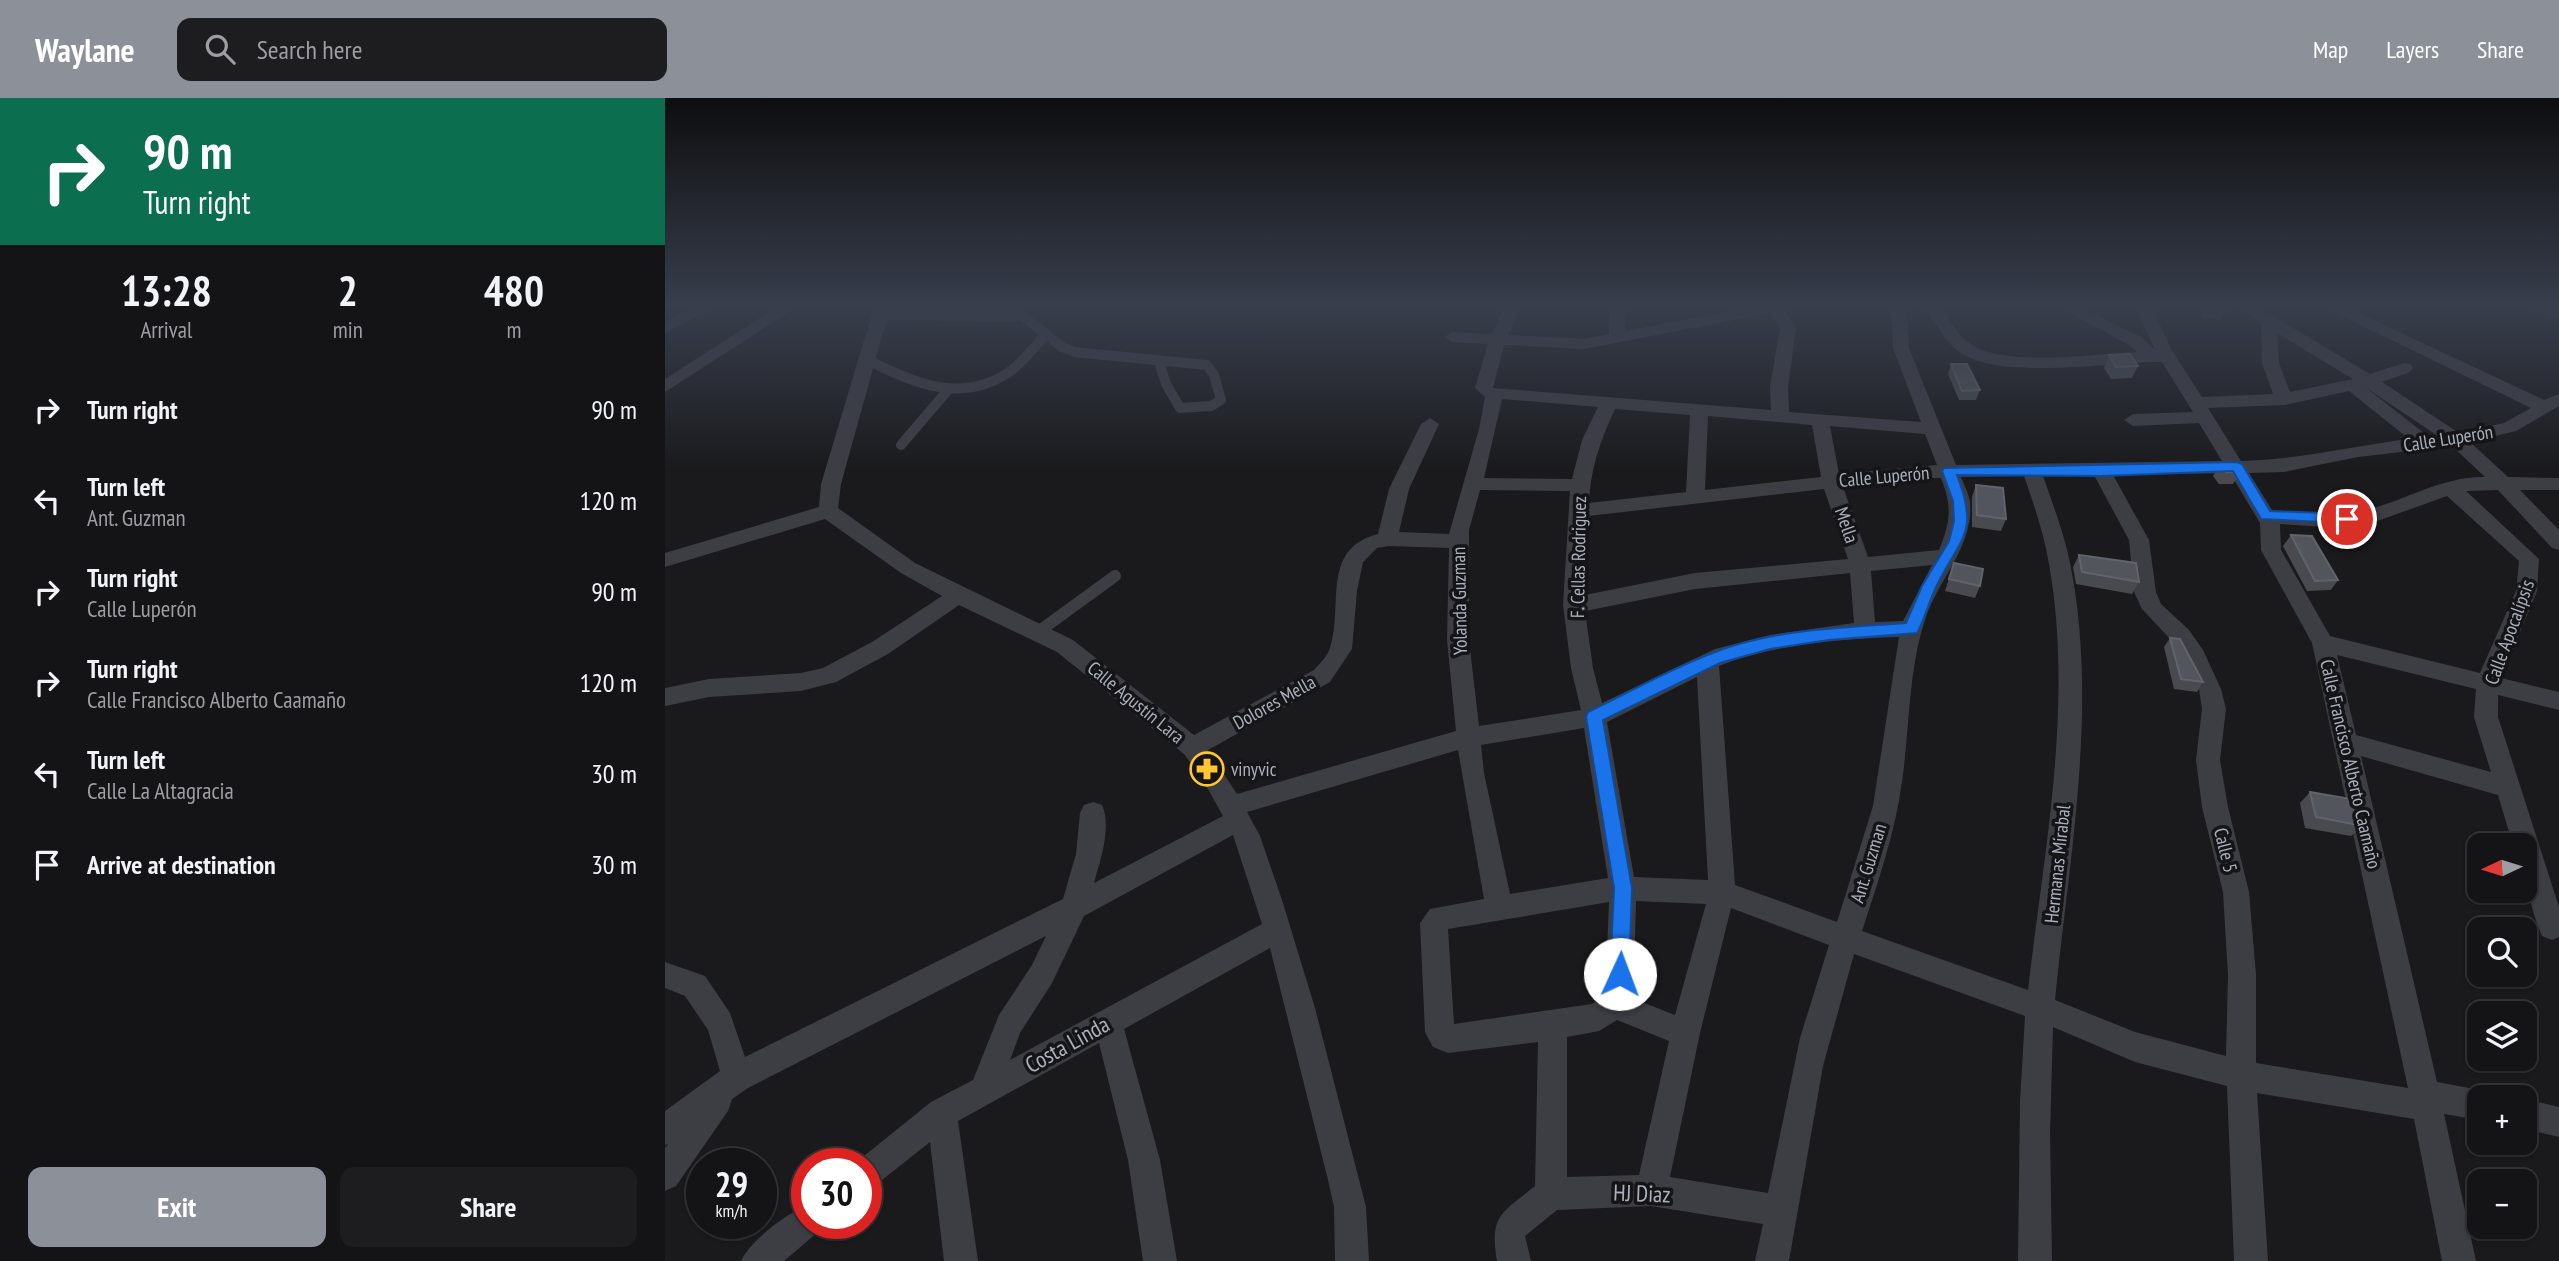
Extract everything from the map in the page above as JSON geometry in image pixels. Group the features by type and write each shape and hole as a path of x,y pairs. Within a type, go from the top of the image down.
{"street":[{"path":"665,387 705,361"},
{"path":"665,560 828,511 831,485 867,361"},
{"name":"Yolanda Guzman","path":"1491,361 1484,388 1494,394 1488,429 1458,541 1458,640 1472,773 1499,908"},
{"path":"1780,417 1779,387 1783,361"},
{"name":"Ant. Guzman","path":"1772,1261 1815,1038 1880,830 1912,629 1929,586 1956,541 1961,521 1960,501 1906,361"},
{"name":"Calle Francisco Alberto Caamaño","path":"2164,361 2202,410 2270,523 2271,550 2323,643 2401,982 2459,1261"},
{"path":"2269,361 2285,400"},
{"path":"2327,361 2456,440 2501,481 2559,543"},
{"path":"2456,361 2553,404"},
{"path":"2133,420 2285,400 2361,384 2404,368"},
{"path":"2361,384 2425,443"},
{"path":"1494,394 1610,401 1932,429"},
{"name":"F. Cellas Rodriguez","path":"1610,401 1591,440 1580,485 1574,605 1581,668 1594,717 1623,888 1620,974 1613,1005"},
{"name":"Calle Luperón","path":"1578,511 1831,481 1948,471 2101,471 2284,466 2358,451 2456,440 2510,427 2553,404"},
{"path":"1695,499 1699,409"},
{"name":"Mella","path":"1820,421 1831,481 1860,563 1865,630"},
{"path":"1430,424 1399,489 1387,540 1458,541"},
{"name":"Hermanas Mirabal","path":"2032,471 2060,566 2070,666 2062,832 2040,1008 2033,1156 2035,1261"},
{"name":"Calle 5","path":"2101,471 2139,540 2145,592 2195,656 2210,688 2214,709 2208,760 2215,807 2236,892 2242,975 2241,1076 2251,1261"},
{"path":"2266,516 2325,520 2369,517 2450,488 2501,481 2559,484"},
{"path":"1472,484 1580,485"},
{"name":"Calle Apocalípsis","path":"2450,488 2529,559 2532,574 2488,683 2486,717 2508,787 2550,891 2552,927"},
{"name":"Calle Agustín Lara","path":"828,511 908,568 1065,646 1192,747 1212,773 1247,836 1301,1009 1350,1207 1352,1261"},
{"name":"Dolores Mella","path":"1192,747 1322,676 1336,661 1342,647 1349,575 1356,554 1370,543 1387,540"},
{"path":"1574,605 1695,581 1948,556"},
{"path":"665,697 709,688 801,682 828,676 880,648 958,595"},
{"path":"665,1130 732,1081 1074,908 1235,813 1468,737 1594,717 1707,662 1770,643 1865,630 1912,629"},
{"path":"2323,643 2559,701"},
{"path":"1651,1190 1685,1032 1722,893 1707,662"},
{"path":"2344,741 2508,787"},
{"path":"984,1090 1009,1025 1042,974 1074,908 1089,854 1093,813"},
{"path":"1685,1032 1613,1005 1599,1017 1553,1026 1448,1039 1440,1031 1434,923 1447,914 1623,888 1722,893 2040,1008 2134,1047 2241,1076 2425,1101 2467,1104"},
{"name":"Costa Linda","path":"882,1160 942,1113 1277,930"},
{"path":"665,975 695,986 720,1023 732,1081 665,1175"},
{"path":"1108,1022 1144,1160 1160,1261"},
{"path":"1514,1261 1509,1235 1512,1226 1551,1195 1553,1026"},
{"path":"942,1113 961,1261"},
{"path":"2537,1117 2559,1122"},
{"name":"HJ Diaz","path":"1551,1195 1651,1190 1781,1211"}],"lane":[{"path":"872,361 911,381 948,390 982,385 1001,377 1020,361"},
{"path":"1153,361 1207,365 1214,375 1221,400 1211,406 1180,408 1166,384 1159,362"},
{"path":"901,445 948,390"},
{"path":"1038,632 1115,576"}],"building":[{"path":"2113,361 2135,361 2138,366 2116,367"},
{"path":"1951,364 1967,364 1980,390 1962,391"},
{"path":"2236,463 2241,472 2226,472 2220,464"},
{"path":"1976,485 2003,488 2006,519 1977,515"},
{"path":"2291,535 2312,536 2338,580 2315,581"},
{"path":"2079,555 2136,563 2139,582 2082,572"},
{"path":"1954,563 1983,569 1980,586 1949,579"},
{"path":"2170,638 2180,639 2203,682 2181,679"},
{"path":"2310,792 2357,800 2363,826 2316,817"}],"place":[{"name":"vinyvic","path":"1207,769"}],"route":[{"path":"1620,974 1623,888 1594,717 1716,658 1770,643 1865,630 1912,629 1929,586 1956,541 1961,521 1960,501 1948,471 2101,471 2237,467 2266,516 2347,519"}]}
